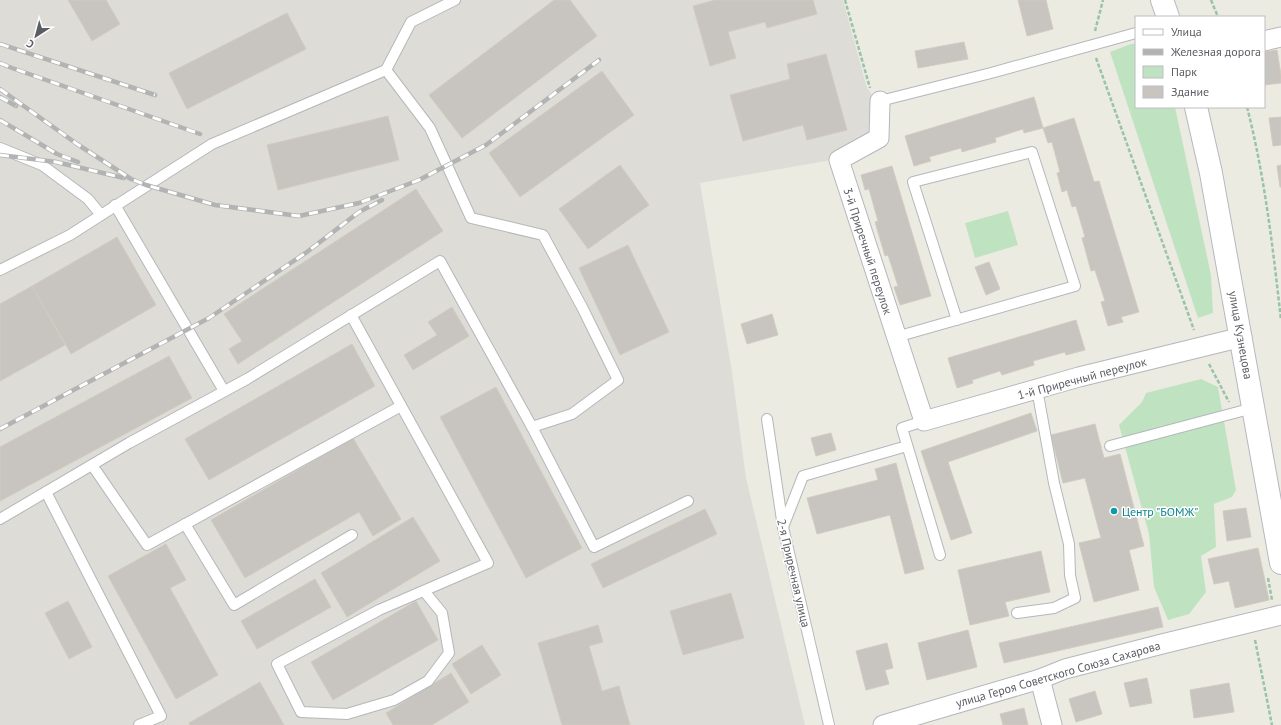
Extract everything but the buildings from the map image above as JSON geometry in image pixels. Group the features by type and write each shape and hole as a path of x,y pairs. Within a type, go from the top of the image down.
{"main road":[{"path":"1162,0 1168,16"},
{"name":"улица Кузнецова","path":"1196,108 1211,173 1242,337 1253,408 1277,510 1281,563"}],"street":[{"path":"1265,41 1281,37"},
{"name":"3-й Приречный переулок","path":"880,101 879,138 839,160 924,421"},
{"name":"1-й Приречный переулок","path":"924,421 1079,377 1242,337"},
{"name":"улица Героя Советского Союза Сахарова","path":"883,725 1040,679 1065,669 1281,615"},
{"path":"1040,679 1052,725"}],"lane":[{"path":"0,270 70,235 212,144 386,70 411,22 455,0"},
{"path":"880,101 991,74 1135,33"},
{"path":"386,70 430,128 471,218 543,235 582,307 618,380 572,414 532,427"},
{"path":"0,148 42,165 88,200 101,215"},
{"path":"896,337 957,320 1075,286 1032,152 913,182 957,320"},
{"path":"115,205 224,392"},
{"path":"0,519 129,443 247,379 440,261 532,427 594,547 688,501"},
{"path":"351,315 488,563 379,610 277,664 301,712 347,714 394,700 428,681 448,653 442,613 424,591"},
{"path":"1017,614 1054,608 1075,598 1070,575 1069,544 1054,483 1037,389"},
{"path":"92,465 147,545 401,406"},
{"path":"1110,446 1253,408"},
{"name":"2-я Приречная улица","path":"767,419 783,527 829,725"},
{"path":"924,421 902,428 906,446 940,555"},
{"path":"783,527 803,476 906,446"},
{"path":"46,492 161,716 139,725"},
{"path":"185,524 234,605 352,535"}],"path":[{"path":"845,0 869,86 880,101"},
{"path":"1103,0 1091,46 1200,347"},
{"path":"1211,0 1218,16"},
{"path":"1247,108 1252,125 1267,205 1281,320"}],"shaded area":[{"path":"0,0 843,0 867,88 878,102 878,137 837,159 700,183 732,372 746,478 805,725 0,725"}],"green space":[{"path":"1131,44 1135,44 1135,108 1175,108 1211,275 1213,313 1198,318 1110,52"},
{"path":"1008,211 1018,245 975,258 965,223"},
{"path":"1201,379 1218,387 1236,490 1232,497 1214,504 1216,547 1201,556 1206,592 1189,614 1168,620 1154,587 1149,534 1119,425 1142,402 1146,393"}],"railway":[{"path":"0,44 155,95"},
{"path":"0,89 77,144 131,179 146,185 215,205 299,216 359,203 419,180 486,145 599,60"},
{"path":"0,63 200,134"},
{"path":"0,97 16,106"},
{"path":"0,120 57,154 78,162"},
{"path":"0,155 56,162 124,178"},
{"path":"0,429 209,318 307,252 359,212 382,200"}],"place":[{"name":"Центр \"БОМЖ\"","path":"1114,511"}]}
